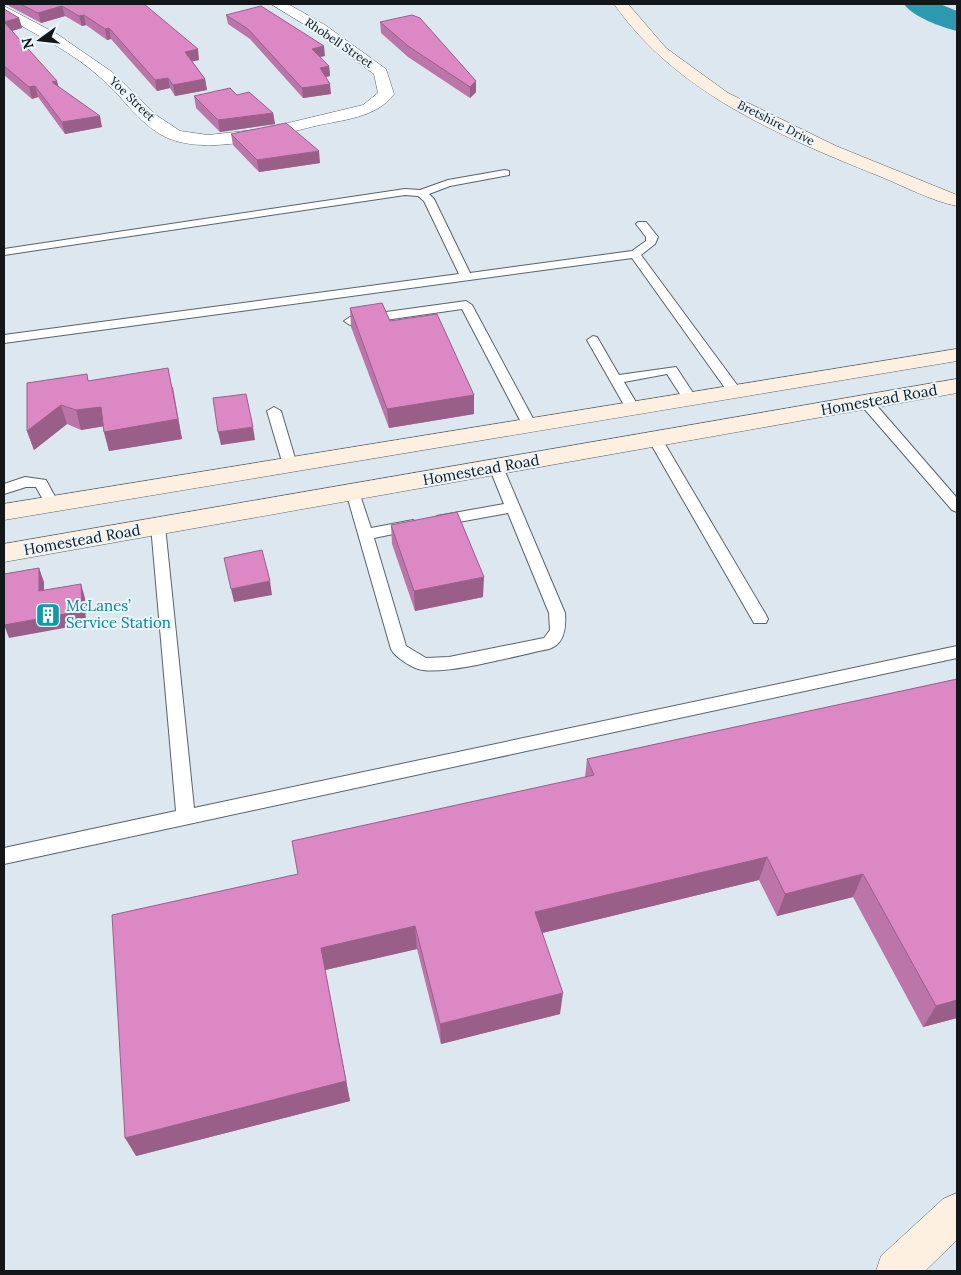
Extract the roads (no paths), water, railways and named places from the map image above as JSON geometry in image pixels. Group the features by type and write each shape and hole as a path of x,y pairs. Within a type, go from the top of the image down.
{"main road":[{"name":"Bretshire Drive","path":"621,4 661,51 722,96 780,127 830,150 957,201"},
{"name":"Homestead Road","path":"4,512 957,355"},
{"path":"834,376 863,403"},
{"name":"Homestead Road","path":"4,553 957,386"},
{"path":"896,1271 957,1213"}],"street":[{"name":"Rhobell Street","path":"278,4 320,28 381,72 386,94"},
{"name":"Yoe Street","path":"4,10 52,37 107,75 150,118 175,135 208,140 263,134 312,124 368,108 386,94"}],"lane":[{"path":"4,252 405,192 421,193 448,183 505,173"},
{"path":"421,193 428,199 466,277"},
{"path":"4,339 635,254 651,242 652,237 642,224"},
{"path":"635,254 735,392"},
{"path":"350,321 466,305 530,426"},
{"path":"592,340 633,409"},
{"path":"616,379 671,370 690,399"},
{"path":"863,403 957,507"},
{"path":"274,411 290,465"},
{"path":"655,439 760,619"},
{"path":"354,492 398,649 422,664 449,663 549,642 558,630 557,613 496,467"},
{"path":"4,489 25,482 41,483 52,504"},
{"path":"366,534 513,507"},
{"path":"158,526 186,817"},
{"path":"4,856 957,652"}],"waterway":[{"path":"918,4 957,22"}],"place":[{"name":"McLanes’ Service Station","path":"48,615"}]}
